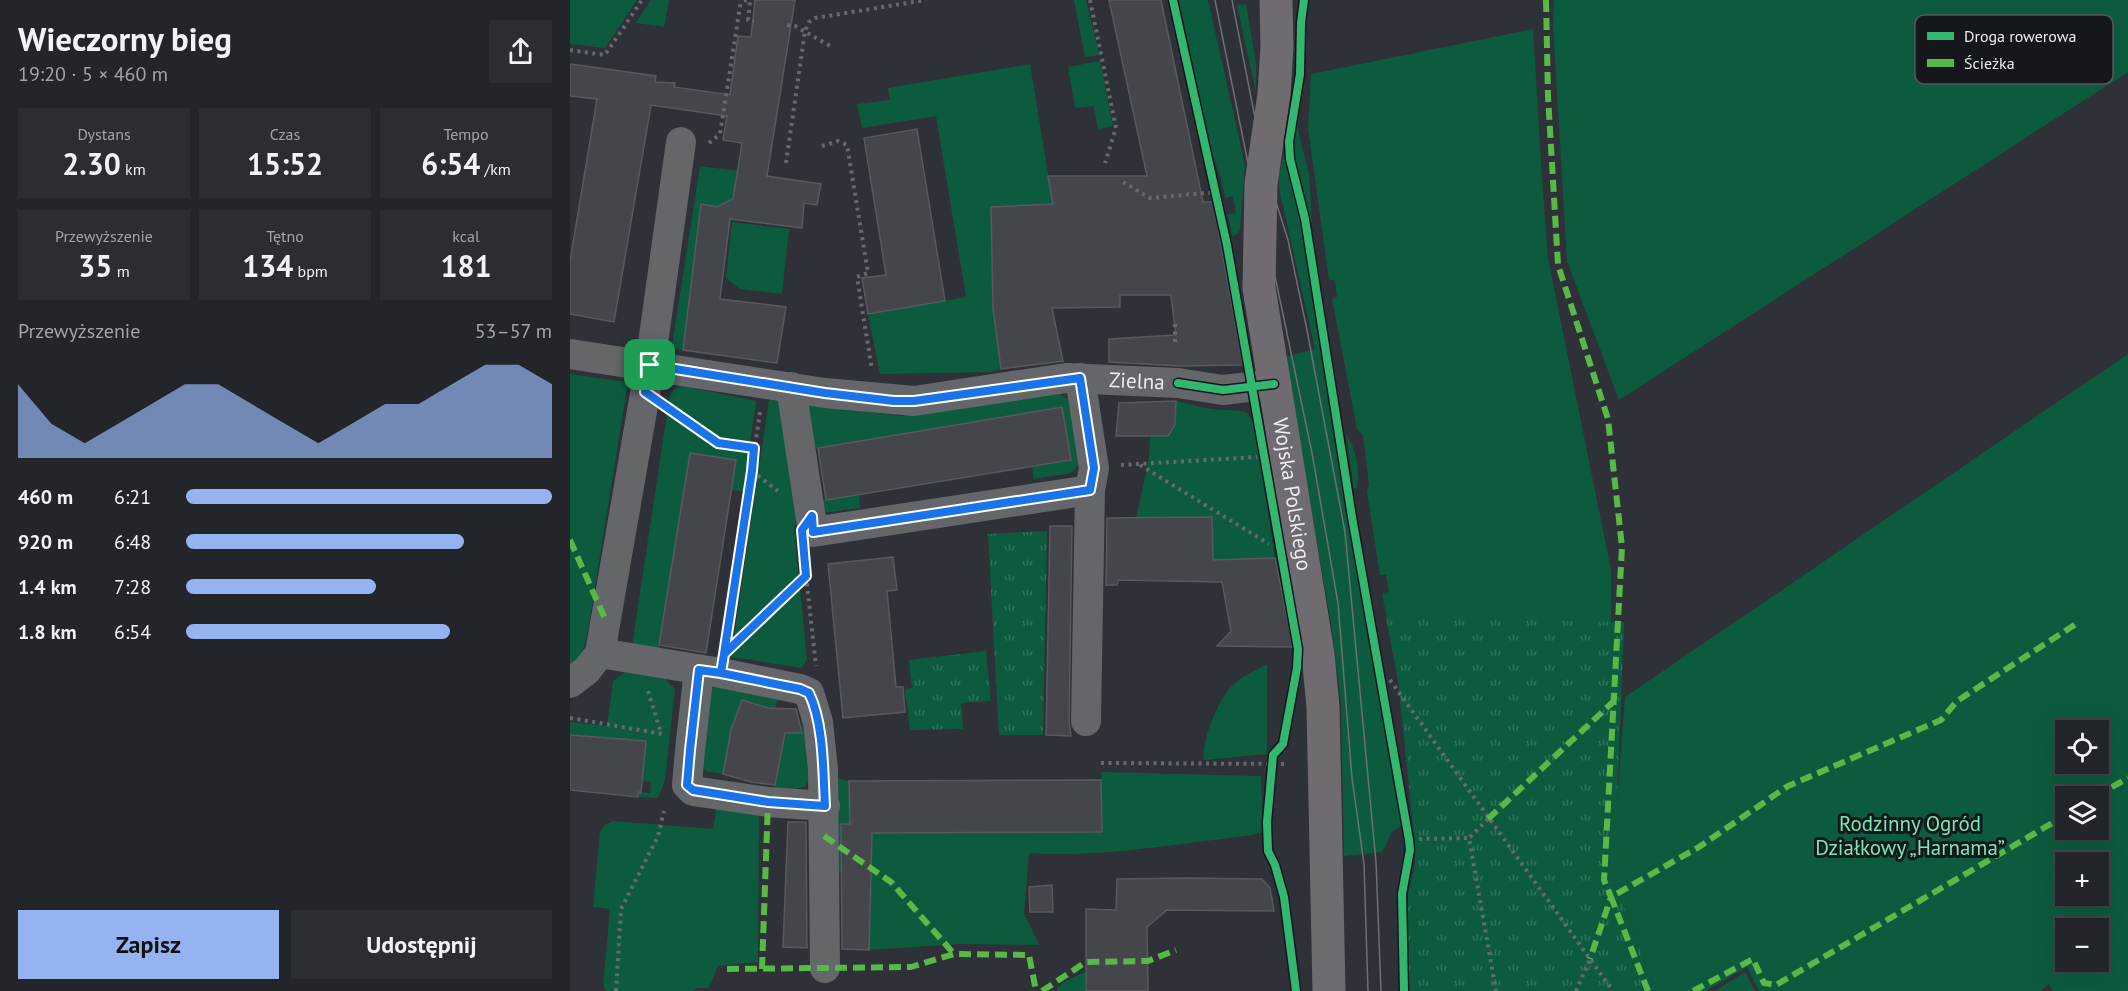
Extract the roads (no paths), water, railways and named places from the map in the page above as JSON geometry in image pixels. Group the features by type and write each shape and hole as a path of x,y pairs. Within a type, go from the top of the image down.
{"main road":[{"name":"Wojska Polskiego","path":"1276,0 1277,47 1274,94 1261,184 1259,288 1318,654 1323,706 1329,991"}],"street":[{"path":"570,683 587,670 600,653 647,379 681,141"},
{"name":"Zielna","path":"570,354 647,379 778,385 894,401 914,401 1080,378 1178,383 1222,390 1274,384"},
{"path":"1080,378 1092,479 1086,721"},
{"path":"778,385 812,524 1092,479"},
{"path":"600,653 800,689 809,693 818,722 823,770 825,968"},
{"path":"699,670 687,785 693,790 768,802 825,806"}],"tram line":[{"path":"1215,0 1249,168 1262,214 1312,453 1338,603 1352,778 1364,864 1368,991"},
{"path":"1232,0 1264,164 1288,240 1345,532 1376,862 1381,991"}],"park label":[{"name":"Rodzinny Ogród Działkowy „Harnama”","path":"1910,836"}]}
